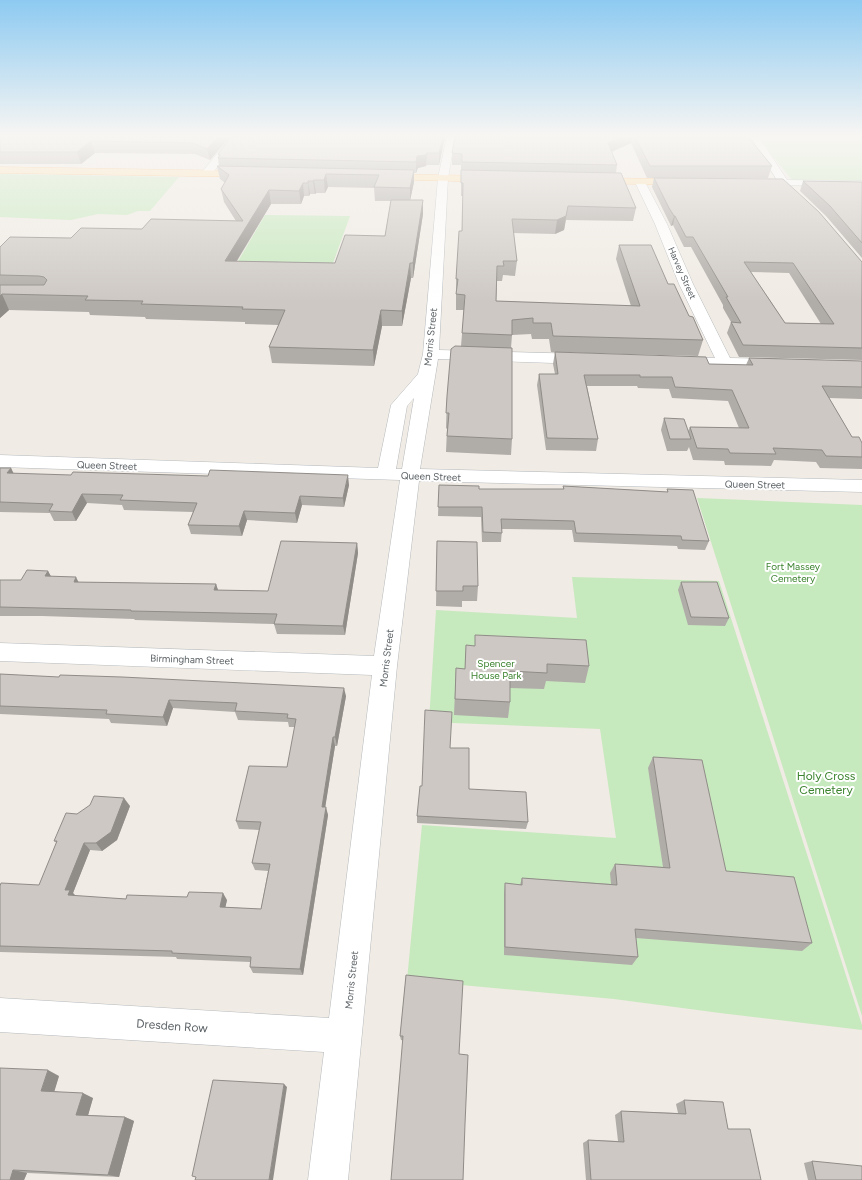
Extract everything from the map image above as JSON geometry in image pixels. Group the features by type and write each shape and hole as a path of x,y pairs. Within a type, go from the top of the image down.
{"street":[{"name":"Morris Street","path":"328,1180 385,666 397,475 426,375 430,354 442,192"},
{"name":"Harvey Street","path":"645,192 661,224 686,284 725,364"},
{"path":"430,354 598,360"},
{"path":"661,362 793,365"},
{"path":"397,475 387,468 399,405 426,375"},
{"name":"Queen Street","path":"0,461 397,475 862,486"},
{"name":"Birmingham Street","path":"0,652 385,666"},
{"name":"Dresden Row","path":"0,1015 344,1036"}],"green space":[{"path":"0,192 166,192 150,211 138,211 127,215 98,214 71,220 0,217"},
{"path":"265,215 350,216 328,277 230,275"},
{"name":"Fort Massey Cemetery","path":"697,498 862,505 862,1016"},
{"name":"Spencer House Park","path":"572,577 719,581 862,1025 862,1030 614,999 407,980 422,825 616,838 600,729 429,722 436,610 577,618"}],"building":[{"path":"223,192 268,192 225,261 335,263 345,235 385,236 391,200 423,200 413,263 410,263 402,311 381,310 373,350 269,347 285,310 242,309 243,307 141,304 143,301 85,300 88,296 2,294 0,296 0,285 44,285 47,280 44,277 39,276 0,275 0,247 10,237 71,238 81,228 142,229 151,219 243,221"},
{"path":"463,192 629,192 636,208 568,206 566,216 557,220 512,219 517,261 503,261 504,266 497,266 496,301 640,306 619,245 651,245 668,284 674,284 689,316 693,317 703,340 553,336 551,323 533,323 533,318 512,320 512,335 462,333 465,295 456,294 458,279 456,279 459,231 462,231"},
{"path":"661,192 797,192 819,212 862,262 862,348 743,345 731,322 741,323 726,297 728,297 693,237 686,237","holes":["744,262 793,263 834,324 785,323"]},
{"path":"815,192 862,192 862,243 830,206"},
{"path":"455,346 512,348 512,439 447,436 449,413 446,413 451,349"},
{"path":"555,352 706,357 709,364 753,365 749,358 862,361 862,387 822,386 852,437 859,437 862,443 862,457 826,456 822,450 773,448 776,454 730,453 728,449 697,448 690,427 749,428 732,390 675,387 672,377 640,377 640,375 584,375 598,439 547,438 539,374 558,374"},
{"path":"664,418 684,419 691,439 670,439"},
{"path":"0,468 11,468 7,473 71,475 73,472 208,476 210,470 348,475 343,498 300,496 295,513 244,511 239,526 188,525 197,503 120,500 123,495 82,494 72,512 49,511 53,504 0,502"},
{"path":"439,485 479,486 479,489 564,489 563,486 668,492 667,489 693,490 709,541 682,540 681,536 576,533 574,521 501,519 502,533 483,532 482,507 438,507"},
{"path":"281,541 357,543 343,626 274,624 277,614 0,607 0,580 21,580 27,570 48,571 45,576 76,577 74,582 216,584 214,590 268,591"},
{"path":"437,541 477,542 478,586 463,586 463,591 436,591"},
{"path":"681,582 717,582 729,618 691,617"},
{"path":"475,635 586,640 589,666 547,664 547,673 510,671 510,702 455,699 456,668 465,669 466,645 475,646"},
{"path":"0,674 59,677 60,675 122,677 344,688 335,737 333,737 322,807 326,807 300,969 250,967 251,957 172,953 172,951 0,946 1,883 39,885 57,841 54,841 66,813 77,814 90,805 94,796 124,798 111,832 96,843 84,843 65,890 70,890 68,895 126,899 127,895 187,897 189,892 223,893 220,907 261,909 270,864 252,863 261,822 236,821 249,766 287,767 296,719 287,718 288,714 235,711 237,703 169,700 163,717 106,714 107,710 0,706"},
{"path":"425,710 452,712 450,748 469,748 469,789 526,792 528,822 417,816 420,786 422,786"},
{"path":"653,757 702,760 726,871 794,877 812,943 635,929 638,957 505,947 505,883 522,885 522,878 617,885 615,864 670,868"},
{"path":"406,975 463,981 459,1054 468,1055 463,1180 391,1180 403,1036 400,1036"},
{"path":"0,1068 48,1070 41,1091 83,1093 76,1115 125,1117 108,1175 13,1170 10,1180 0,1180"},
{"path":"213,1080 284,1084 269,1180 195,1180 196,1177 192,1176"},
{"path":"684,1100 723,1102 728,1129 750,1129 761,1180 591,1180 588,1140 624,1142 621,1111 686,1114"},
{"path":"812,1161 862,1166 862,1180 816,1180"}],"park label":[{"name":"Holy Cross Cemetery","path":"826,783"}]}
